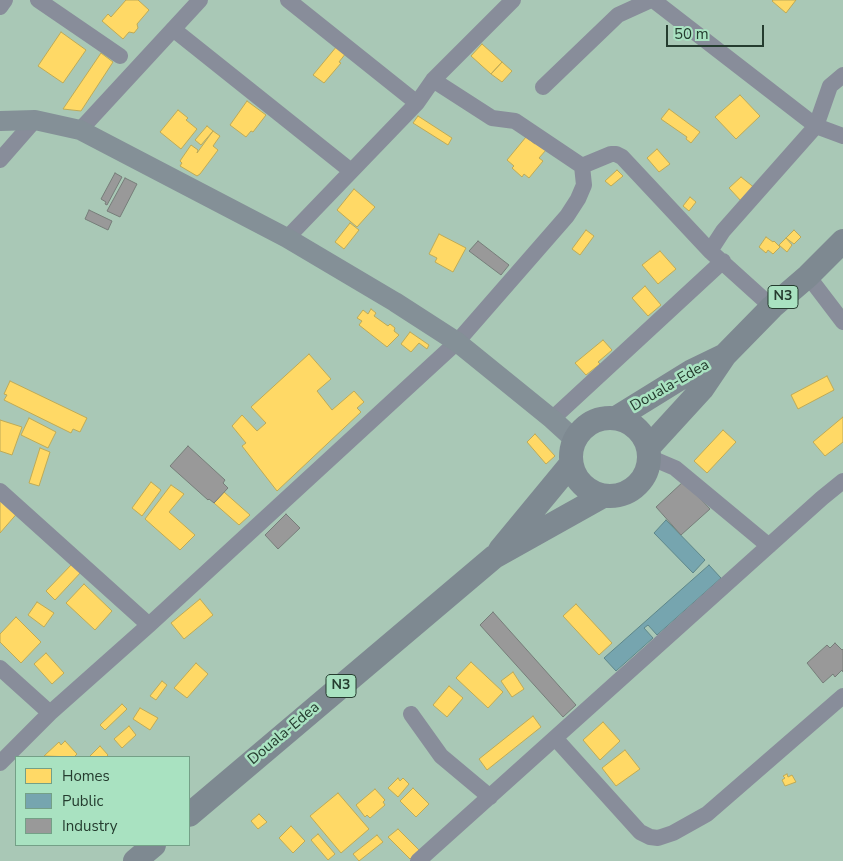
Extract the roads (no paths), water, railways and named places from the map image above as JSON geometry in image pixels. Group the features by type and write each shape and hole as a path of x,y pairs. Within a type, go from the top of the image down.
{"highway":[{"name":"Douala-Edea","path":"649,452 702,389 725,355 772,307 808,276 843,241"},
{"name":"Douala-Edea","path":"616,418 692,371 725,355"},
{"name":"N3","path":"574,439 579,432 592,422 608,417 616,418"},
{"path":"616,418 627,421 637,428 644,437 649,452"},
{"path":"574,439 571,464 577,479 588,490 603,496"},
{"name":"N3","path":"603,496 620,495 635,487 646,474 649,452"},
{"name":"Douala-Edea","path":"494,557 519,524 571,464"},
{"name":"Douala-Edea","path":"190,814 494,557 603,496"},
{"path":"135,861 153,846"}],"main road":[{"path":"0,121 35,120 80,130 287,238 395,302 457,342 574,439"}],"street":[{"path":"0,7 5,0"},
{"path":"38,0 120,56"},
{"path":"80,130 200,0"},
{"path":"288,0 417,103"},
{"path":"287,238 417,103 433,80 514,0"},
{"path":"543,87 618,15 652,0 816,126 843,136"},
{"path":"173,29 351,171"},
{"path":"552,419 717,256 723,231 816,126 830,86 843,75"},
{"path":"433,80 492,118 515,121 582,166"},
{"path":"0,160 35,120"},
{"path":"582,166 611,154 622,157 717,256 772,307"},
{"path":"0,763 50,713 149,625 457,342 566,216 578,199 584,185 582,166"},
{"path":"808,276 843,322"},
{"path":"649,452 675,468 769,546"},
{"path":"418,861 843,482"},
{"path":"0,491 149,625"},
{"path":"0,668 50,713"},
{"path":"555,738 640,832 650,837 658,838 673,833 707,814 843,696"},
{"path":"411,714 441,756 490,797"}]}
